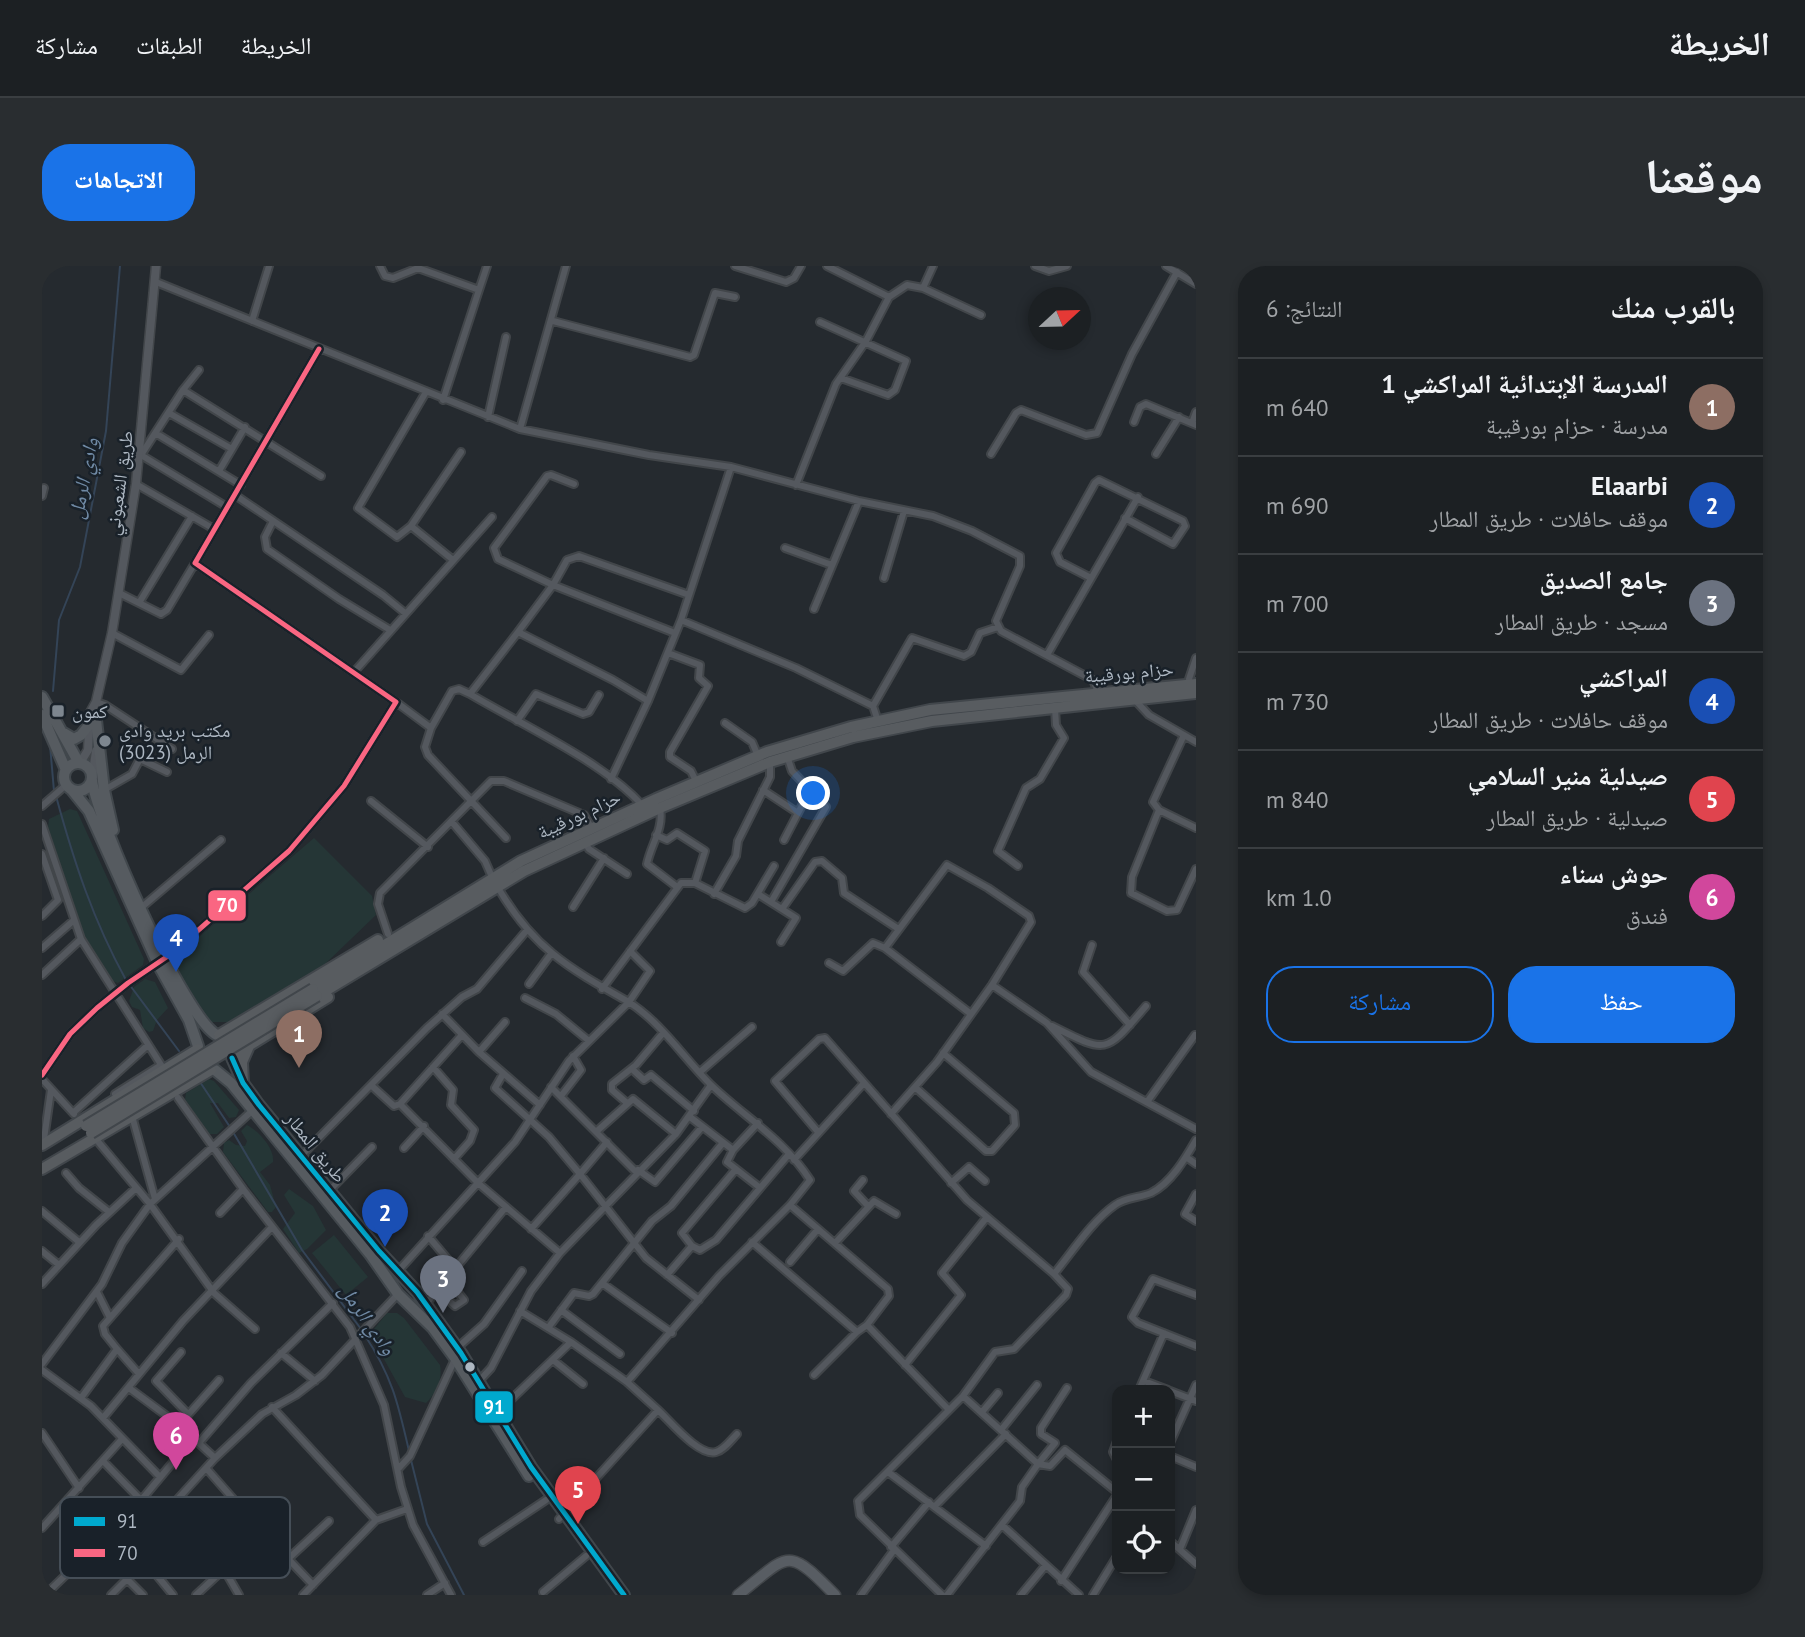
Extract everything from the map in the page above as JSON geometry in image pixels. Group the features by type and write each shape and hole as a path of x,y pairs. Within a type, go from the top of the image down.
{"highway":[{"name":"حزام بورقيبة","path":"494,882 660,808 787,757 894,728 1134,700 1194,680"},
{"path":"1164,691 1196,700"},
{"name":"حزام بورقيبة","path":"42,1161 494,882 591,827 696,781 811,738 878,721 969,705 1098,692 1196,693"},
{"path":"218,1035 388,934 430,921"},
{"path":"232,1057 393,956 430,921"},
{"path":"243,1083 242,1062 250,1044"},
{"path":"43,1141 198,1047"},
{"path":"42,1169 91,1132 132,1116 213,1070"},
{"name":"حزام بورقيبة","path":"42,1152 91,1132"}],"main road":[{"path":"42,697 79,763 89,768 100,813 142,907 161,962 196,1016 229,1041 232,1057 225,1067 213,1070 200,1061 189,1020 161,962 89,811 69,787 66,770 42,717"},
{"path":"57,726 66,737 74,738 81,735 92,723"},
{"path":"92,723 104,790 128,876"},
{"path":"66,770 79,763"},
{"path":"69,787 84,790 92,779"},
{"path":"198,1047 207,1036 218,1035"},
{"name":"طريق المطار","path":"232,1057 243,1083 271,1126 397,1294 458,1353"},
{"name":"طريق المطار","path":"213,1070 271,1126"},
{"name":"طريق المطار","path":"298,1159 396,1267 427,1306 546,1500 562,1516 624,1595"},
{"path":"383,1273 396,1267"},
{"path":"416,1315 427,1306"},
{"name":"طريق المطار","path":"495,1415 614,1595"},
{"path":"738,1595 778,1563 789,1560 804,1564 835,1595"}],"street":[{"name":"طريق الشعبوني","path":"79,763 88,750 112,633 141,455 156,282 154,266"},
{"path":"252,321 269,266"},
{"path":"380,266 386,276 393,278 418,268 479,290"},
{"path":"443,400 487,266"},
{"path":"520,429 553,321 566,266"},
{"path":"735,266 786,282 794,278 800,266"},
{"path":"827,266 890,297"},
{"path":"923,288 933,266"},
{"path":"1035,266 1049,271 1067,266"},
{"path":"1166,266 1196,284"},
{"path":"991,454 1016,413 1021,410 1086,435 1097,433 1132,354 1177,272"},
{"path":"156,282 520,429 649,455 731,467 954,523 1019,554 1020,566 996,621 998,627 1005,635 1093,680 1098,692"},
{"path":"796,485 825,407 890,297 907,285 923,288 981,315"},
{"path":"553,321 690,357 694,355 715,293 735,297"},
{"path":"820,322 906,361 895,390 888,395 841,378"},
{"path":"488,417 506,337"},
{"path":"119,593 161,614 167,610 319,349"},
{"path":"199,370 141,455 227,507"},
{"path":"183,390 321,476"},
{"path":"426,392 358,508 397,537 411,526 461,452"},
{"path":"1134,422 1144,404 1194,424 1196,412"},
{"path":"169,413 232,449"},
{"path":"1156,454 1179,418"},
{"path":"219,471 245,427"},
{"path":"157,434 241,485"},
{"path":"611,779 648,701 681,620 731,467"},
{"path":"574,484 551,475 547,477 494,548 498,559 553,585 675,634"},
{"path":"1091,578 1060,562 1056,556 1095,483 1105,481 1185,523 1175,543 1171,544 1125,518"},
{"path":"136,484 214,530"},
{"path":"235,495 272,523 323,553 405,613"},
{"path":"1046,655 1138,497"},
{"path":"814,609 859,501"},
{"path":"884,578 904,511"},
{"path":"139,603 192,516"},
{"path":"355,671 492,517"},
{"path":"272,523 265,537 267,549 339,599 390,630"},
{"path":"411,526 453,560"},
{"path":"785,548 832,565"},
{"path":"470,694 553,585 567,560 579,556 689,595"},
{"path":"195,563 355,671 430,728"},
{"path":"681,620 821,679 873,706 878,721"},
{"path":"873,706 912,638 964,656 971,652 980,632 998,627"},
{"path":"518,632 613,680 648,701"},
{"path":"112,633 181,670 208,635"},
{"path":"668,653 699,665 698,676 708,686 670,752 670,757 691,771 696,781"},
{"path":"1194,680 1196,658"},
{"path":"506,838 426,752 425,743 430,728 452,691 459,689 470,694 517,721 629,790 642,804"},
{"path":"517,721 536,694 583,714 589,712 599,695"},
{"path":"1134,700 1149,715 1196,742"},
{"path":"96,702 105,705 172,749"},
{"path":"75,1116 42,1077 70,1034 114,994 161,962 289,851 344,786 396,702"},
{"path":"1018,866 1001,856 998,851 1026,788 1040,779 1063,738 1056,725 1055,708"},
{"name":"طريق الشعبوني","path":"92,723 92,779"},
{"path":"724,723 752,743 758,756"},
{"path":"1184,735 1153,802 1159,810 1196,828"},
{"path":"771,902 825,812 825,802 792,771 787,757"},
{"path":"104,790 132,774 140,759 167,772"},
{"path":"714,894 736,856 738,841 770,777 770,762"},
{"path":"388,934 378,897 487,784 497,780 584,815 591,827"},
{"path":"42,806 69,787"},
{"path":"784,840 811,788"},
{"path":"762,790 798,813"},
{"path":"371,801 428,847"},
{"path":"660,808 662,821 647,864 677,887"},
{"path":"1159,810 1132,877 1131,893 1167,911 1177,910 1196,869"},
{"path":"452,822 482,857 494,882 527,930 551,954 602,989 629,1002 663,1033 711,1084 758,1123 791,1157 810,1182 752,1242 627,1382"},
{"path":"42,824 62,899"},
{"path":"655,835 667,840 677,833 705,851 695,883"},
{"path":"142,907 221,840"},
{"path":"584,842 627,874"},
{"path":"42,853 44,865 81,939 163,1068 75,1116"},
{"path":"573,907 604,858"},
{"path":"782,909 815,862 822,861 842,878 844,893 897,928"},
{"path":"602,989 677,887 685,882 695,883 743,908 749,907 774,866"},
{"path":"885,948 944,867 956,868 1031,919 992,985 916,1088 891,1114"},
{"path":"758,894 797,920 781,942"},
{"path":"42,916 62,899"},
{"path":"42,948 73,921"},
{"path":"298,1159 442,1014 462,997 477,989 527,930"},
{"path":"42,975 81,939"},
{"path":"829,963 843,971 873,943 885,948 971,1014"},
{"path":"1092,945 1083,972 1130,1025"},
{"path":"396,1267 478,1183 530,1121 573,1056 629,1002 650,971 630,951"},
{"path":"529,984 551,954"},
{"path":"992,985 1047,1023 1099,1047 1113,1041 1146,1006"},
{"path":"525,998 556,1014 589,1041"},
{"path":"442,1014 461,1036 540,1105"},
{"path":"479,1052 505,1022"},
{"path":"1047,1023 1090,1073 1196,1129"},
{"path":"700,1072 752,1027"},
{"path":"627,1104 611,1087 623,1073 632,1069 663,1033"},
{"path":"1147,1102 1195,1035"},
{"path":"372,1086 394,1106 400,1104 461,1036"},
{"path":"818,1132 777,1087 776,1078 819,1039 825,1038 951,1183 1054,1274 1066,1286 1068,1293 1014,1349 995,1352 963,1396 858,1501 860,1515 893,1549 945,1595 1020,1502 1022,1487 1055,1443"},
{"path":"43,1141 75,1116 148,1045"},
{"path":"916,1088 986,1151 992,1151 1014,1125 1014,1113 943,1053"},
{"path":"561,1096 581,1070 573,1056"},
{"path":"433,1067 453,1090 451,1105 474,1130 470,1141 454,1159"},
{"path":"632,1069 644,1080 651,1074 702,1127 733,1150"},
{"path":"503,1074 495,1088 549,1137 634,1244 699,1300"},
{"path":"736,1170 682,1233 692,1246 700,1250 712,1244 759,1187 818,1132 864,1083"},
{"path":"475,1383 491,1368 520,1311 560,1253 637,1171 676,1134 711,1084"},
{"path":"551,1087 637,1171 655,1182 702,1127"},
{"path":"43,1141 51,1090"},
{"path":"178,1098 243,1189 333,1303 355,1338 384,1405 407,1509 419,1539 452,1595"},
{"path":"597,1131 635,1099 676,1134"},
{"path":"400,1104 478,1183 560,1253"},
{"path":"42,1364 97,1292 122,1243 152,1202 253,1110"},
{"path":"132,1116 152,1202"},
{"path":"758,1123 733,1150 727,1162 759,1187"},
{"path":"404,1147 424,1126"},
{"path":"91,1132 136,1188 152,1202 212,1289 255,1329"},
{"path":"1054,1274 1113,1206 1149,1193 1162,1185 1186,1157 1196,1140"},
{"path":"531,1229 607,1142"},
{"path":"548,1328 575,1293 589,1296 602,1283 655,1218 671,1206 722,1144"},
{"path":"329,1191 372,1147"},
{"path":"1186,1157 1196,1164"},
{"path":"951,1183 969,1167 985,1181"},
{"path":"66,1172 79,1188 109,1212"},
{"path":"863,1180 854,1191 869,1206"},
{"path":"42,1284 79,1242 136,1188"},
{"path":"220,1213 243,1189"},
{"path":"1196,1194 1185,1214 1196,1221"},
{"path":"835,1243 876,1200 896,1214"},
{"path":"790,1205 890,1291 886,1302 867,1325 814,1375"},
{"path":"427,1306 436,1289 505,1208"},
{"path":"42,1211 79,1242"},
{"path":"905,1365 961,1295 942,1273 987,1217"},
{"path":"103,1419 212,1289 272,1227"},
{"path":"790,1262 818,1229"},
{"path":"428,1236 455,1268"},
{"path":"139,1374 103,1331 110,1318 178,1240"},
{"path":"752,1242 857,1332"},
{"path":"667,1275 692,1246"},
{"path":"42,1251 59,1265"},
{"path":"398,1469 410,1456 458,1353 484,1324 522,1271"},
{"path":"436,1289 454,1306 464,1300 447,1278"},
{"path":"1196,1295 1156,1279 1149,1280 1132,1317 1139,1324 1196,1346"},
{"path":"602,1283 671,1333"},
{"path":"97,1292 110,1318"},
{"path":"178,1497 215,1458 272,1407 292,1398 315,1381 397,1294"},
{"path":"143,1497 159,1476 333,1303"},
{"path":"561,1310 620,1354"},
{"path":"520,1311 571,1342 627,1382 696,1447 707,1452 719,1451 737,1434"},
{"path":"867,1325 949,1410"},
{"path":"1142,1385 1164,1333"},
{"path":"495,1415 571,1342"},
{"path":"81,1398 117,1349"},
{"path":"181,1352 156,1381 188,1414"},
{"path":"281,1353 315,1381"},
{"path":"553,1360 583,1384"},
{"path":"42,1370 81,1398 159,1476"},
{"path":"179,1425 219,1380"},
{"path":"1144,1381 1154,1385"},
{"path":"861,1595 893,1549 932,1504 1004,1432 1037,1385"},
{"path":"1175,1434 1193,1400 1196,1385"},
{"path":"129,1388 179,1425 215,1458"},
{"path":"1068,1388 1040,1431 1112,1490"},
{"path":"982,1412 998,1393"},
{"path":"1175,1393 1193,1400"},
{"path":"963,1396 1038,1464 1050,1466 1065,1450"},
{"path":"272,1407 376,1520"},
{"path":"562,1516 658,1410"},
{"path":"42,1433 79,1488"},
{"path":"71,1497 122,1439"},
{"path":"1175,1458 1196,1467"},
{"path":"103,1461 138,1497"},
{"path":"206,1468 232,1497"},
{"path":"888,1472 986,1546"},
{"path":"483,1542 546,1500"},
{"path":"1061,1581 1112,1502"},
{"path":"42,1528 60,1509"},
{"path":"303,1595 376,1520 407,1509"},
{"path":"1180,1549 1196,1510"},
{"path":"290,1558 329,1521"},
{"path":"1002,1525 1079,1595"},
{"path":"1175,1545 1196,1564"},
{"path":"543,1592 586,1556"},
{"path":"290,1560 317,1595"},
{"path":"1093,1595 1112,1564"},
{"path":"1021,1595 1045,1566"},
{"path":"45,1595 62,1578"},
{"path":"159,1578 173,1595"},
{"path":"196,1595 212,1578"},
{"path":"229,1578 239,1595"},
{"path":"111,1595 127,1579 143,1595"},
{"path":"427,1595 445,1583"}],"shaded area":[{"path":"70,809 77,811 144,959 143,965 118,983 112,981 84,937 48,827 49,819"},
{"path":"314,838 372,896 376,915 325,964 228,1022 209,1022 171,961"},
{"path":"145,979 155,982 168,1008 157,1020 153,1031 149,1032 143,1028 140,1010 132,1007 129,1001 134,987"},
{"path":"209,1079 214,1081 239,1110 236,1117 229,1118 218,1103 210,1103 224,1127 217,1134 208,1134 185,1099 186,1093"},
{"path":"247,1125 261,1136 273,1157 273,1162 260,1172 270,1185 276,1207 272,1212 268,1212 223,1152 224,1143 229,1140 236,1145 245,1146 247,1141 241,1131"},
{"path":"289,1189 313,1206 326,1230 307,1249 299,1253 283,1229 295,1213 284,1195"},
{"path":"334,1235 368,1277 346,1295 312,1253"},
{"path":"387,1313 397,1313 404,1318 440,1365 438,1386 426,1403 405,1397 370,1334"}],"waterway":[{"name":"وادي الرمل","path":"53,691 59,620 80,567 106,431 120,266"},
{"name":"وادي الرمل","path":"50,745 54,791"},
{"name":"وادي الرمل","path":"56,796 85,890 126,980"},
{"name":"وادي الرمل","path":"129,984 179,1051"},
{"name":"وادي الرمل","path":"200,1082 230,1127"},
{"name":"وادي الرمل","path":"233,1132 302,1250 361,1329"},
{"name":"وادي الرمل","path":"364,1334 393,1390 409,1451"},
{"name":"وادي الرمل","path":"411,1460 427,1524 464,1595"}],"transit line":[{"name":"70","path":"42,1075 70,1034 97,1008 171,954 289,851 344,786 396,702 195,563 319,349"},
{"name":"91","path":"232,1058 243,1083 259,1105 379,1251 417,1292 461,1353 531,1467 624,1595"}],"place":[{"name":"كمون","path":"58,711"},
{"name":"مكتب بريد وادي الرمل (3023)","path":"105,741"},
{"name":"المراكشي","path":"176,972"},
{"name":"المدرسة الإبتدائية المراكشي 1","path":"299,1068"},
{"name":"Elaarbi","path":"385,1247"},
{"name":"جامع الصديق","path":"443,1313"},
{"name":"حوش سناء","path":"176,1470"},
{"name":"صيدلية منير السلامي","path":"578,1524"}]}
